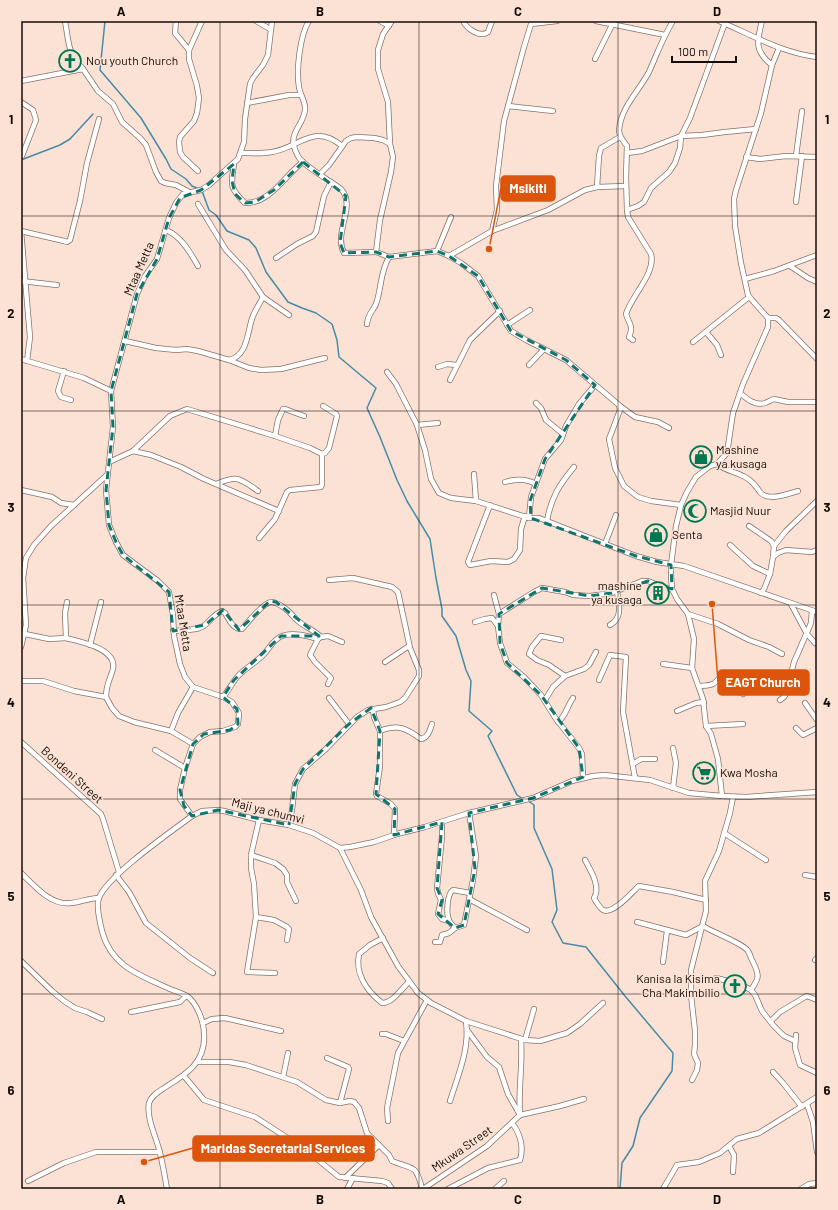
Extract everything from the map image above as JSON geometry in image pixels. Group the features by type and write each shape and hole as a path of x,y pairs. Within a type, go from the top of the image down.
{"street":[{"path":"65,21 68,46 74,58 83,68 98,92 113,104 122,122 146,145 161,182 176,185 189,192 201,190 234,164 238,159 245,137 247,103 250,84 268,55 272,21"},
{"path":"176,21 175,33 189,50"},
{"path":"198,171 183,157 180,152 179,142 180,136 196,118 198,107 197,86 190,66 189,50 202,21"},
{"path":"256,21 270,29"},
{"path":"309,21 303,37 298,83 305,104 305,110 304,116 294,134 294,144 297,154 303,162 341,189 346,196 346,208 340,243 344,252 376,252 389,257 437,251 449,256 478,276 511,331 566,360 615,400 620,406 635,416 658,422 669,428"},
{"path":"380,21 389,26"},
{"path":"376,252 380,220 393,162 390,144 388,102 378,69 378,50 385,30 392,21"},
{"path":"463,21 466,27 479,34 483,34 488,32 492,21"},
{"path":"492,231 497,210 496,179 504,121 531,24 558,21"},
{"path":"596,21 614,22 665,35"},
{"path":"633,340 629,337 632,330 626,314 629,305 649,271 653,260 651,254 628,217 626,186 628,153 627,146 620,137 619,128 624,112 648,72 673,21"},
{"path":"719,21 779,48 806,56 817,57"},
{"path":"762,21 758,38 759,51 762,56 772,65"},
{"path":"595,59 614,22"},
{"path":"627,210 642,204 647,198 651,188 671,170 678,156 681,136 690,118 725,24"},
{"path":"722,796 720,767 710,734 706,726 704,702 692,668 694,639 688,614 680,604 672,589 671,565 681,505 696,477 710,466 717,464 727,453 732,417 740,393 768,327 768,318 750,297 736,233 734,205 736,190 756,129 772,65 779,48"},
{"path":"21,81 83,68"},
{"path":"247,103 289,95 302,95"},
{"path":"21,102 33,110 36,120 22,156"},
{"path":"508,106 553,111"},
{"path":"796,156 802,111"},
{"path":"27,361 30,337 23,281 21,231 67,242 70,240 80,201 87,163 99,118"},
{"path":"628,153 642,151 681,136 756,129"},
{"path":"241,152 272,152 301,140 319,136 329,138 342,146"},
{"path":"320,174 329,165 346,141 357,137 383,140 390,144"},
{"path":"597,187 601,148 620,137"},
{"path":"746,157 760,159 796,156 817,157"},
{"path":"796,202 802,156"},
{"path":"234,164 232,181 235,194 245,203 250,203 261,200 274,190 303,162"},
{"path":"276,258 316,232 324,196 332,182"},
{"path":"449,256 492,231 548,210 585,190 597,187 626,186"},
{"name":"Mtaa Metta","path":"189,192 183,194 176,203 169,218 156,258 145,276 137,294 114,376 111,391 113,427 106,490 108,525 123,555 158,581 169,592 172,609 173,631 180,664 185,677 193,687"},
{"path":"198,204 226,250 245,270 263,297 290,315"},
{"path":"437,251 451,217"},
{"path":"166,230 174,233 185,246 198,266"},
{"path":"745,278 790,266 817,255"},
{"path":"367,324 368,316 377,303 382,270 389,257"},
{"path":"790,266 817,282"},
{"path":"23,281 57,285"},
{"path":"229,360 236,358 242,352 251,322 263,297"},
{"path":"693,342 750,297"},
{"path":"507,325 530,310"},
{"path":"450,380 456,365 470,340 500,311"},
{"path":"768,318 776,318 779,320 817,359"},
{"path":"706,332 717,345 721,355"},
{"path":"125,341 156,348 192,350 229,360 248,368 273,370 281,369 325,358"},
{"path":"530,365 544,349"},
{"path":"21,359 64,371 97,383 111,391"},
{"path":"438,367 448,364 456,365"},
{"path":"64,371 58,391 61,397 71,400"},
{"path":"387,372 396,384 417,425 425,450 431,479 439,493 451,498 476,501 527,517 539,518 636,556 671,565 684,566 815,612 794,662 784,697 780,700"},
{"path":"490,505 468,561 470,565 491,561 502,563 514,559 520,550 523,520 527,517 530,501 545,459 556,446 579,404 595,385"},
{"path":"740,393 748,400 761,404 767,403 774,399 788,402 815,402"},
{"path":"536,403 541,408 546,420 563,434"},
{"path":"322,454 329,448 337,416 323,406"},
{"path":"620,406 609,439 615,468 624,486 638,497 661,503 681,505"},
{"path":"109,462 133,451 170,416 187,409 275,436 310,448 322,454"},
{"path":"275,436 278,420 283,409 304,416"},
{"path":"417,425 438,423"},
{"path":"133,451 151,455 181,467 279,511"},
{"path":"259,538 275,519 287,492 290,490 321,487 322,454"},
{"path":"717,464 725,470 740,474 750,480 765,496 771,497 798,491"},
{"path":"547,521 553,497 566,476 574,467"},
{"path":"21,647 26,625 23,578 26,558 34,545 55,522 108,474"},
{"path":"474,474 476,501"},
{"path":"216,484 232,478 239,478 258,491"},
{"path":"504,482 512,480 526,480 536,484"},
{"path":"21,490 52,497 61,503 74,505"},
{"path":"763,594 770,574 774,546 786,530 817,501"},
{"path":"605,544 616,514"},
{"path":"749,526 771,541 774,546"},
{"path":"730,545 753,566 770,574"},
{"path":"773,557 786,550 812,552 817,550"},
{"path":"289,825 295,784 303,769 326,749 349,724 363,713 400,702 405,698 419,676 419,670 409,646 398,592 392,587 354,578 328,580"},
{"path":"499,614 528,595 542,588 590,596 617,591 642,581 648,581 665,588 672,589"},
{"path":"610,625 615,622 619,616 620,609 617,591"},
{"path":"494,596 499,614 498,626 502,650 508,665 524,676 545,700 558,722 580,751 583,777"},
{"path":"173,631 205,625 214,615 222,611 235,628 239,630 242,629 258,611 272,601 276,602 288,611 296,621 316,632 320,638"},
{"path":"66,638 65,613 67,602"},
{"path":"90,645 100,602"},
{"path":"791,604 815,643"},
{"path":"688,614 718,624 782,654"},
{"path":"475,622 492,618 498,626"},
{"path":"24,634 49,639 66,638 100,649 107,654 113,663 113,670 106,688 106,697 112,708 119,716 134,722 171,731 193,744"},
{"path":"223,697 239,674 254,664 271,644 281,636 302,635 320,638 328,636 342,642"},
{"path":"561,640 540,636 529,654 565,676"},
{"path":"320,638 310,655 331,678 328,684"},
{"path":"385,662 409,646"},
{"path":"545,700 553,687 565,676 584,669 589,665 596,652"},
{"path":"599,680 610,655 626,657 623,712 635,778"},
{"path":"663,664 692,668"},
{"path":"699,686 713,684 717,682 721,676 732,676 737,689 743,694"},
{"path":"21,680 43,681 74,691 106,697"},
{"path":"171,731 178,713 193,687 223,697 232,702 237,709 239,717 238,724 235,728 204,734 193,744 180,790 180,799 192,816"},
{"path":"329,698 349,724"},
{"path":"558,722 564,716 569,703 573,698"},
{"path":"677,711 696,703 704,702"},
{"path":"805,704 817,720"},
{"path":"373,709 374,717 380,731 380,766 376,794 392,804 395,809 394,835"},
{"path":"380,731 391,727 402,728 410,731 421,739 424,739 426,738 432,724"},
{"path":"706,726 743,724"},
{"path":"796,728 803,735 817,728"},
{"name":"Bondeni Street","path":"21,742 100,814 103,819 118,874"},
{"path":"673,748 676,763 673,788"},
{"path":"155,750 185,768"},
{"path":"633,764 641,759 655,759"},
{"path":"603,1003 580,1024 567,1033 540,1041 523,1040 466,1022 427,1000 409,982 398,966 371,917 361,890 340,848 359,846 469,813 533,798 583,777 604,775 635,778 660,782 689,793 733,797 817,792"},
{"path":"692,1080 697,1070 698,1063 694,1054 695,1031 690,976 706,911 705,881 717,856 733,797"},
{"name":"Maji ya chumvi","path":"99,898 118,874 192,816 202,811 218,810 259,820 289,825 313,833 340,848"},
{"path":"435,942 440,942 442,935 464,925 476,856 469,813"},
{"path":"259,820 251,855 256,917 247,972 275,973"},
{"path":"442,822 437,888 441,900 438,914 442,919 449,921 455,928"},
{"path":"724,833 766,860"},
{"path":"251,855 275,863 284,869 287,882 296,901"},
{"path":"585,860 594,879 597,892 594,898 604,910 607,911 615,908 639,886 706,900"},
{"path":"21,874 43,893 59,903 71,903 89,898 99,898 99,921 105,943 111,953 121,964 186,996 199,1013 203,1023 205,1035 203,1048 198,1062 184,1076 155,1094 149,1103 149,1114 160,1152 167,1189"},
{"path":"118,874 146,923 190,958 213,973"},
{"path":"805,875 817,877"},
{"path":"449,921 448,902 451,891 453,890 470,896 527,930"},
{"path":"256,917 274,920 287,927 287,940"},
{"path":"637,922 687,935 703,926"},
{"path":"703,926 748,950 758,972 757,980 752,990"},
{"path":"663,962 667,931"},
{"path":"382,938 359,954 358,970 361,978 382,1003 387,1003 409,982"},
{"path":"21,961 64,1001 75,1008 102,1019"},
{"path":"716,978 740,984 752,990 762,1011 779,1032 795,1041"},
{"path":"131,1012 180,1002 186,996"},
{"path":"771,1021 780,1012 807,996 817,1000"},
{"path":"388,1121 388,1099 398,1053 427,1000"},
{"path":"520,1115 519,1102 523,1040 534,1009"},
{"path":"203,1023 212,1019 225,1018 281,1031"},
{"path":"450,1101 464,1054 467,1038 466,1022"},
{"path":"467,1030 487,1057 501,1069 508,1094 520,1115"},
{"path":"382,1034 386,1034 404,1041"},
{"path":"796,1035 795,1048 800,1065 817,1073"},
{"path":"284,1077 288,1053"},
{"path":"327,1058 348,1066 349,1069 340,1103"},
{"path":"198,1062 229,1062 252,1067 297,1082 326,1100 340,1103 350,1101 357,1104 365,1130 392,1161 414,1169 418,1174 422,1189"},
{"path":"773,1072 802,1107"},
{"path":"184,1076 204,1100 256,1117 306,1150 336,1174 345,1178 385,1182 392,1189"},
{"path":"663,1189 677,1165 699,1162 720,1153 737,1138 759,1133 817,1097"},
{"path":"520,1115 584,1099"},
{"path":"807,1104 813,1122 817,1152"},
{"name":"Mkuwa Street","path":"422,1189 488,1146 520,1115"},
{"path":"448,1189 488,1168 520,1160 522,1152 519,1135 512,1123"},
{"path":"345,1178 378,1145"},
{"path":"729,1146 734,1155 733,1172"},
{"path":"28,1182 64,1163 96,1152 160,1152"},
{"path":"347,1189 353,1178"},
{"path":"494,1189 504,1181"},
{"path":"801,1189 809,1184 817,1183"}],"highlighted area":[{"path":"303,162 346,196 340,243 344,253 376,252 389,257 437,251 449,256 478,276 511,331 566,360 595,385 545,459 530,501 531,518 636,556 671,565 672,589 648,581 612,593 590,596 542,588 499,614 500,643 507,663 541,695 579,748 583,777 533,798 469,813 475,869 464,925 455,928 438,914 442,900 437,888 442,822 394,835 395,809 376,794 380,731 371,708 349,724 303,769 295,784 289,825 218,810 192,816 184,806 180,790 193,744 204,734 230,730 238,724 237,709 223,697 234,680 281,636 319,636 276,602 270,601 239,630 223,610 205,625 173,631 169,592 123,555 116,542 109,525 106,490 113,427 111,391 137,294 157,259 169,218 180,198 201,190 234,164 232,181 235,194 245,203 255,202 274,190"}],"waterway":[{"path":"105,21 100,70 141,118 171,169 186,179 192,186 199,189"},
{"path":"21,160 60,145 70,139 93,114"},
{"path":"202,191 209,210 216,215 227,231 249,240 256,248 266,272 288,302 316,313 332,324 337,340 339,357 376,388 367,408 407,501 430,539 442,616 456,636 466,670 471,681 469,711 492,731 488,736 517,795 523,799"},
{"path":"527,800 534,805 534,828 552,869 557,910 552,922 563,943 586,947 673,1053 672,1071 640,1118 633,1146 622,1163 620,1189"}],"place":[{"name":"Nou youth Church","path":"70,61"},
{"name":"Msikiti","path":"489,249"},
{"name":"Mashine ya kusaga","path":"701,457"},
{"name":"Masjid Nuur","path":"695,511"},
{"name":"Senta","path":"656,535"},
{"name":"mashine ya kusaga","path":"658,593"},
{"name":"EAGT Church","path":"712,604"},
{"name":"Kwa Mosha","path":"704,773"},
{"name":"Kanisa la Kisima Cha Makimbilio","path":"735,986"},
{"name":"Maridas Secretarial Services","path":"144,1162"}]}
